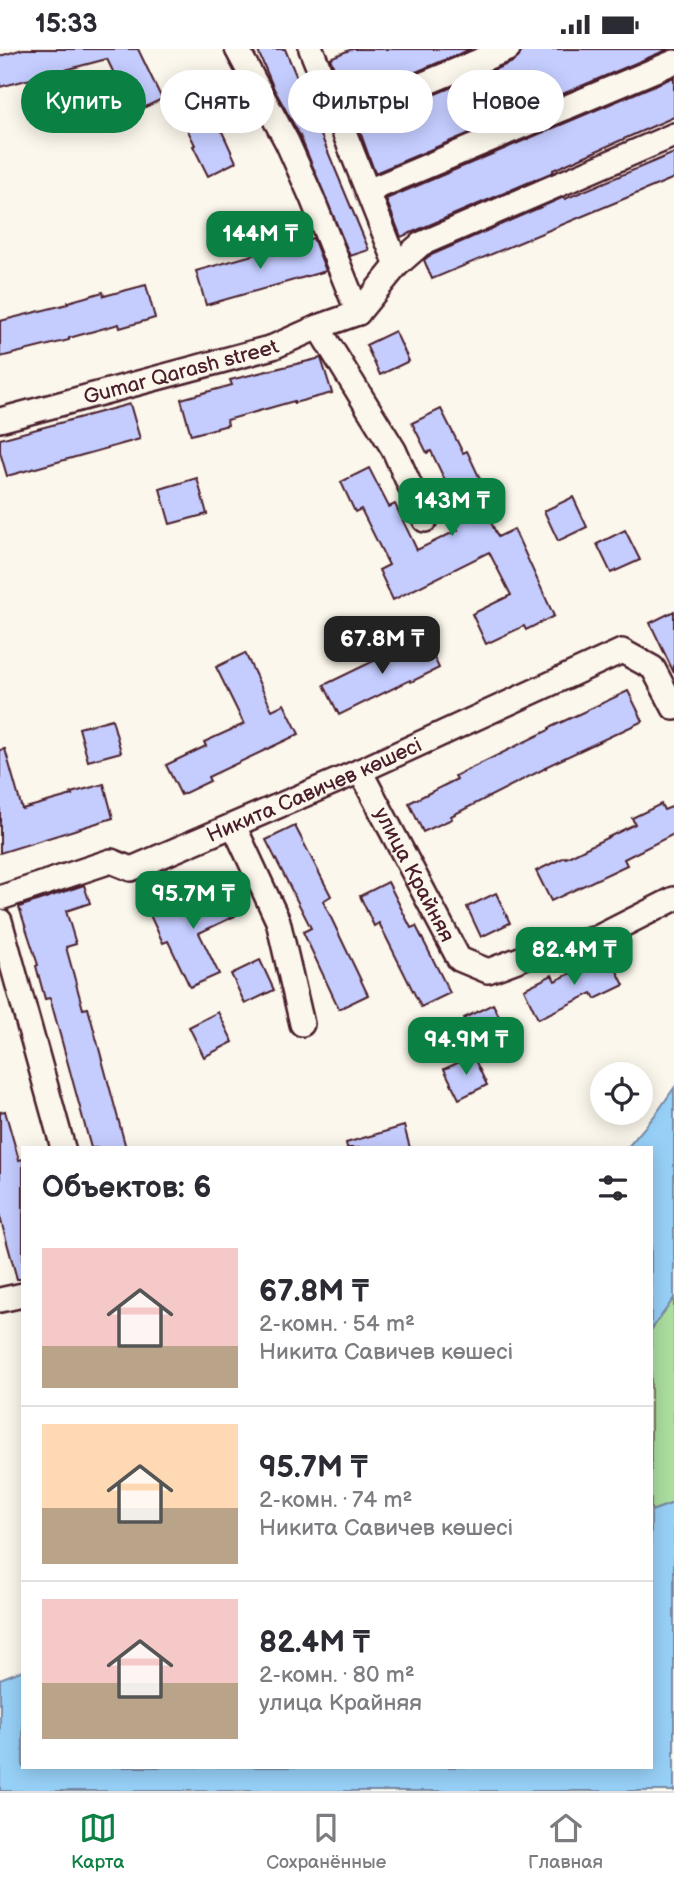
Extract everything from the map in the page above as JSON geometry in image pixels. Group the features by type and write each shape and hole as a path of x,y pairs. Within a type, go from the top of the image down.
{"street":[{"path":"237,49 287,142 358,313 397,265 421,244 674,135"},
{"path":"433,80 508,49"},
{"path":"313,50 321,70"},
{"path":"368,191 674,62"},
{"path":"345,133 397,265"},
{"name":"Gumar Qarash street","path":"0,420 273,347 358,313"},
{"path":"318,327 394,450 425,520"},
{"name":"Никита Савичев көшесі","path":"0,898 111,860 131,869 360,771 622,651 653,668 674,708"},
{"name":"улица Крайняя","path":"360,771 460,959 488,971 536,953 597,938 674,899"},
{"path":"234,826 278,921 302,1024"},
{"path":"1,928 62,1146"},
{"path":"0,1300 21,1295"}],"green space":[{"path":"674,1298 674,1503 653,1510 653,1327"}],"water":[{"path":"674,1088 674,1298 653,1327 653,1146 629,1146 647,1125 653,1125 653,1118"},
{"path":"674,1503 674,1791 0,1791 0,1679 21,1671 21,1769 653,1769 653,1510"}],"building":[{"path":"23,49 138,49 160,100 146,107 146,70 112,70 107,59 65,70 21,70 21,82 0,87 0,56"},
{"path":"257,49 285,49 294,70 288,70 288,114 274,89 274,70 266,70"},
{"path":"352,49 471,49 421,70 335,70 330,58"},
{"path":"522,49 669,49 564,93 564,70 494,70 519,57"},
{"path":"674,77 674,117 401,237 386,199 542,133 564,133 564,124"},
{"path":"447,89 447,133 470,133 375,173 361,133 433,133 433,95"},
{"path":"189,133 223,133 236,162 208,176 193,146 195,145"},
{"path":"298,133 320,133 369,250 350,256"},
{"path":"674,153 674,178 432,279 424,260 429,256"},
{"path":"313,238 326,271 206,305 196,271"},
{"path":"146,285 155,318 120,328 119,324 0,357 0,321 103,292 104,296"},
{"path":"395,331 409,361 380,375 366,345"},
{"path":"321,358 332,393 227,420 228,425 191,435 181,399 232,385 230,380"},
{"path":"130,404 140,439 7,476 0,452 0,439"},
{"path":"441,409 463,453 467,451 481,481 473,485 498,537 514,529 554,616 526,630 524,626 486,644 472,614 511,595 489,552 393,600 379,570 389,565 361,509 355,512 341,482 369,468 389,507 395,504 417,550 458,530 447,505 455,501 431,451 427,453 412,423"},
{"path":"197,478 207,514 170,524 160,489"},
{"path":"573,497 587,527 558,541 544,511"},
{"path":"625,530 640,560 611,573 597,544"},
{"path":"674,611 674,673 650,623"},
{"path":"425,638 439,668 339,715 324,685"},
{"path":"245,653 272,710 284,704 299,734 208,777 210,781 181,795 166,765 206,746 204,742 244,724 216,667"},
{"path":"628,691 643,721 545,767 451,816 452,819 423,832 409,803 457,779 455,776"},
{"path":"112,719 121,752 88,761 79,728"},
{"path":"5,749 22,809 104,784 113,818 0,853 0,750"},
{"path":"661,804 664,810 674,806 674,834 624,859 627,865 551,901 536,871 635,824 632,818"},
{"path":"295,826 331,896 323,901 368,995 339,1009 303,932 311,928 266,840"},
{"path":"388,882 411,928 416,926 450,993 421,1007 379,923 374,926 360,896"},
{"path":"84,885 90,903 66,911 76,944 66,947 83,1009 88,1008 125,1146 90,1146 50,998 45,999 36,966 38,965 19,907"},
{"path":"221,886 235,916 199,933 219,974 190,987 168,941 163,943 149,913 178,899 180,905"},
{"path":"496,893 510,923 481,937 467,907"},
{"path":"609,955 624,985 595,999 592,993 538,1019 524,989 552,975 555,981"},
{"path":"260,960 274,990 245,1004 231,974"},
{"path":"493,1004 508,1034 479,1048 464,1018"},
{"path":"218,1012 233,1042 204,1057 189,1027"},
{"path":"473,1056 487,1085 459,1099 444,1069"},
{"path":"5,1111 21,1160 21,1279 17,1279 0,1217 0,1112"},
{"path":"404,1126 409,1146 347,1146 346,1143"}]}
